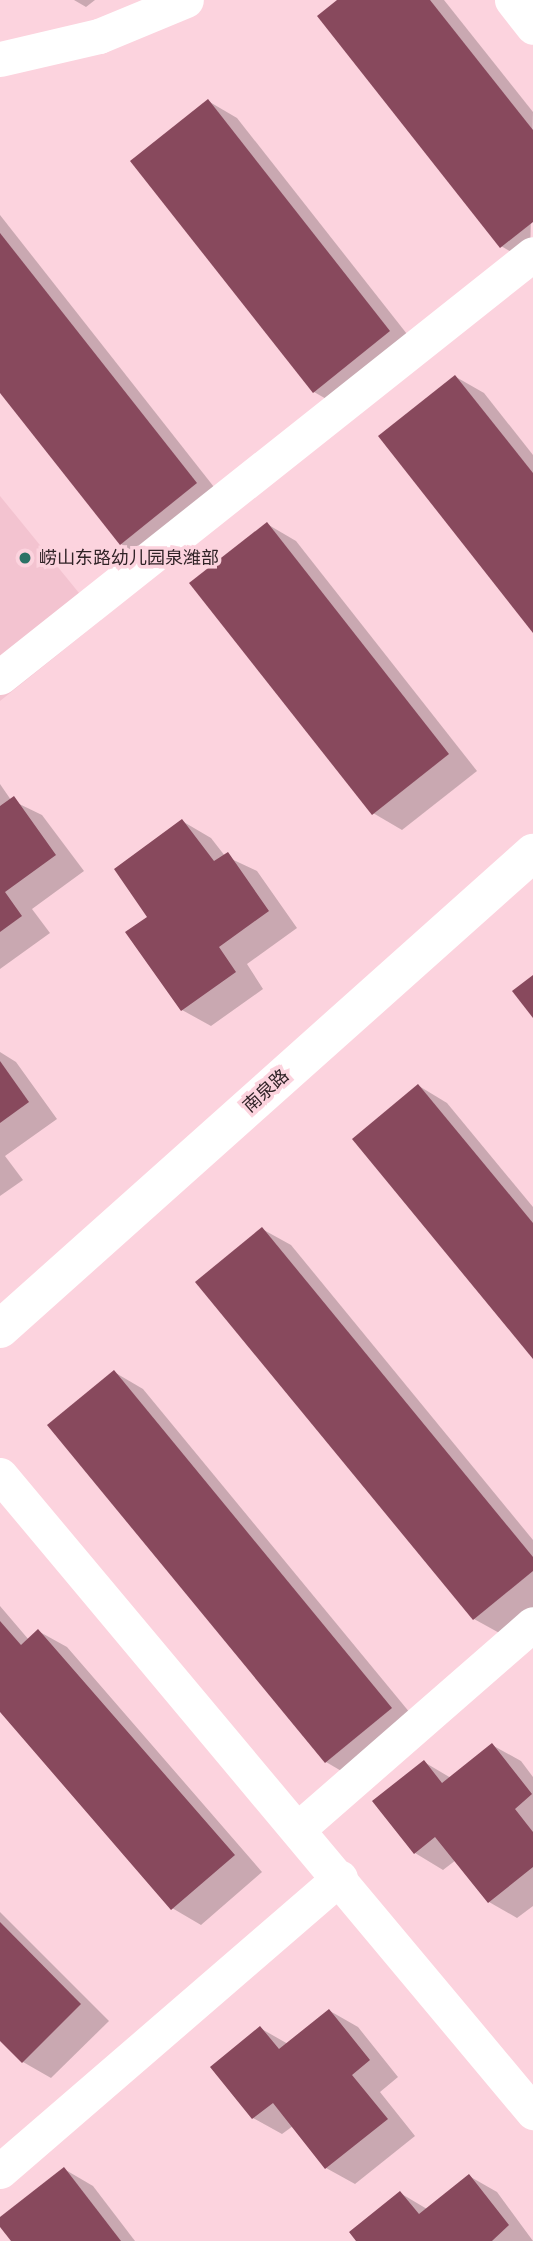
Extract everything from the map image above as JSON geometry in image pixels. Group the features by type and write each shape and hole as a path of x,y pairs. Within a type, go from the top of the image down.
{"street":[{"name":"南泉路","path":"0,1329 533,853"}],"lane":[{"path":"0,59 99,36 186,0"},
{"path":"512,0 533,26"},
{"path":"0,677 533,254"},
{"path":"0,1475 299,1828 533,2112"},
{"path":"299,1828 533,1625"},
{"path":"0,2171 340,1878"}],"shaded area":[{"name":"崂山东路幼儿园泉潍部","path":"0,496 101,620 0,701"}],"building":[{"path":"337,0 430,0 533,130 533,222 500,248 317,16"},
{"path":"208,99 390,331 313,393 130,161"},
{"path":"0,233 197,483 120,545 0,393"},
{"path":"455,375 533,473 533,633 378,436"},
{"path":"267,522 449,754 372,815 189,583"},
{"path":"14,796 56,855 5,892 22,916 0,932 0,806"},
{"path":"182,819 214,861 228,852 269,911 219,947 236,972 181,1011 125,932 147,917 114,869"},
{"path":"533,975 533,1018 512,991"},
{"path":"0,1061 29,1102 0,1123"},
{"path":"418,1084 533,1223 533,1359 352,1139"},
{"path":"262,1227 533,1557 533,1571 473,1620 195,1282"},
{"path":"114,1370 392,1708 325,1763 47,1425"},
{"path":"0,1621 21,1645 38,1629 235,1855 171,1910 0,1712"},
{"path":"492,1743 532,1794 515,1809 533,1832 533,1867 488,1903 435,1837 414,1854 372,1801 424,1760 442,1783"},
{"path":"0,1922 81,2004 22,2063 0,2041"},
{"path":"329,2009 370,2060 352,2075 388,2119 325,2169 273,2103 252,2119 210,2067 260,2026 279,2049"},
{"path":"64,2167 121,2241 11,2241 0,2227 0,2217"},
{"path":"469,2174 509,2225 492,2241 356,2241 349,2232 400,2191 419,2214"}],"place":[{"name":"崂山东路幼儿园泉潍部","path":"25,558"}]}
